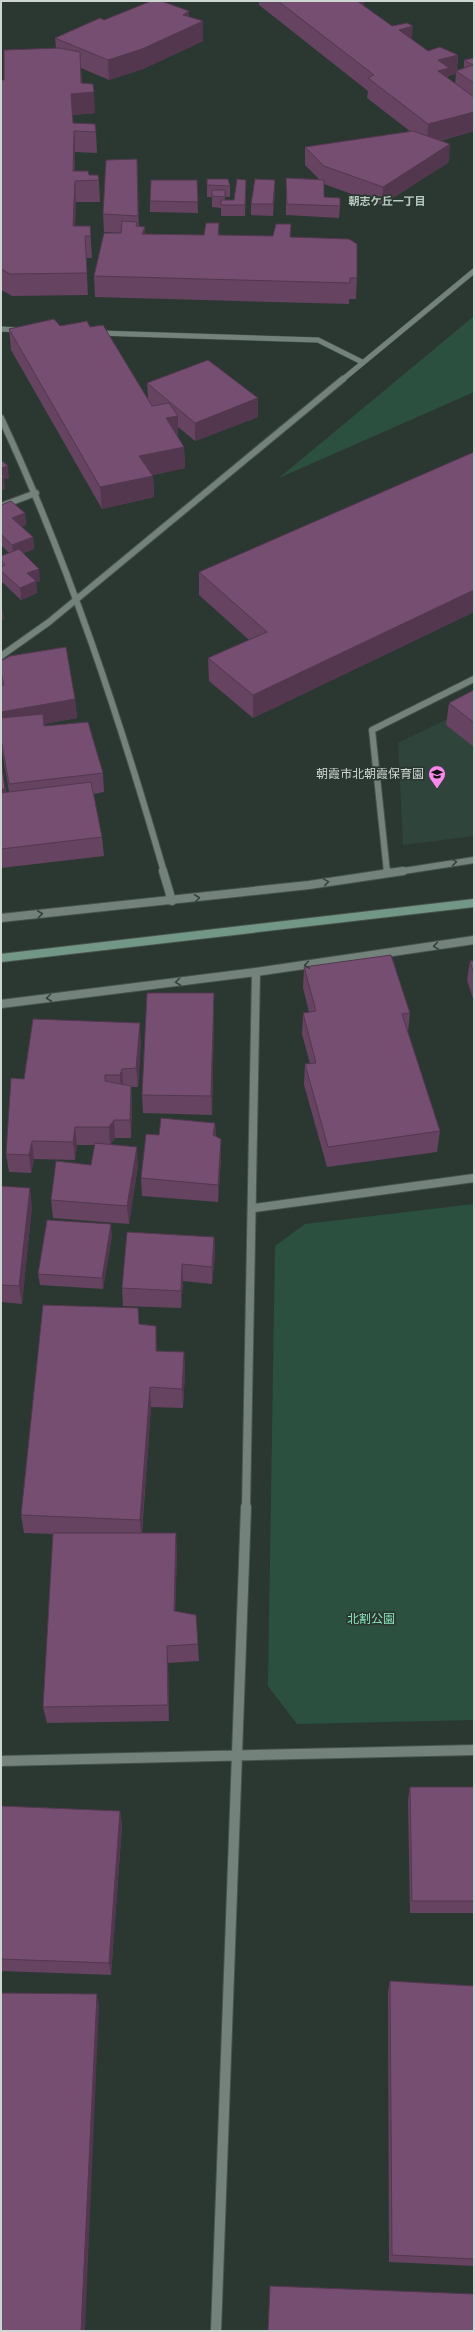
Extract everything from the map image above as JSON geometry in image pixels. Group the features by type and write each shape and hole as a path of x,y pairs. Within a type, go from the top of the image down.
{"street":[{"path":"1,656 76,600 362,362 474,271"},
{"path":"1,329 25,330"},
{"path":"88,332 318,340 362,362"},
{"path":"1,418 36,493 76,600 126,742 172,901"},
{"path":"1,506 36,493"},
{"path":"387,873 372,730 474,679"},
{"path":"1,918 172,901 309,885 474,860"},
{"path":"1,958 474,903"},
{"path":"1,1004 256,972 474,940"},
{"path":"216,2331 238,1757 254,1208 256,972"},
{"path":"254,1208 474,1178"},
{"path":"1,1761 238,1757 474,1750"}],"shaded area":[{"name":"朝霞市北朝霞保育園","path":"474,706 474,836 403,845 398,743"}],"green space":[{"path":"474,316 474,392 279,478"},
{"name":"北割公園","path":"474,1204 474,1720 297,1724 268,1686 275,1246 305,1224"}],"building":[{"path":"151,1 161,1 189,11 183,15 203,21 142,49 108,60 55,38 100,18 104,20"},
{"path":"278,1 357,1 392,26 407,23 413,26 399,30 428,51 440,47 458,55 438,60 449,68 438,71 474,97 474,112 428,124 368,78 374,75"},
{"path":"59,48 80,52 81,83 93,84 94,92 71,94 73,123 95,124 96,132 74,131 73,171 88,171 89,175 98,175 99,180 75,181 73,226 90,226 91,236 85,236 87,273 10,274 1,269 1,80 4,80 4,50"},
{"path":"474,58 474,83 456,71 473,65 464,60"},
{"path":"413,131 450,144 383,187 324,166 305,147"},
{"path":"137,159 138,216 103,214 106,160"},
{"path":"286,178 324,180 324,197 340,198 340,206 287,204"},
{"path":"207,179 228,179 230,186 207,185"},
{"path":"237,179 246,180 245,205 221,205 221,200 234,200"},
{"path":"255,179 275,180 273,204 251,204"},
{"path":"151,180 197,180 198,202 150,201"},
{"path":"212,190 225,190 225,197 212,196"},
{"path":"122,221 137,222 136,226 145,227 142,234 204,235 206,223 219,223 218,235 273,236 276,224 291,224 290,237 349,239 357,244 357,278 350,278 350,283 94,276 104,233 121,233"},
{"path":"54,319 60,326 87,321 90,327 103,325 152,406 169,403 178,416 166,418 184,447 139,456 153,476 100,487 9,329"},
{"path":"208,360 258,398 195,423 147,383"},
{"path":"474,452 474,590 253,695 208,658 267,632 199,572"},
{"path":"1,460 8,466 1,468"},
{"path":"11,501 25,513 12,518 33,537 12,545 1,534 1,505"},
{"path":"19,549 39,569 27,573 36,581 20,588 1,571 1,567 5,565 1,560 1,556"},
{"path":"66,647 75,699 1,712 1,686 4,685 1,673 1,661 10,656"},
{"path":"474,690 474,723 449,703"},
{"path":"43,714 44,726 88,722 103,773 9,784 1,739 1,718"},
{"path":"1,760 5,789 1,789"},
{"path":"91,782 102,837 1,849 1,793"},
{"path":"391,955 410,1013 402,1014 440,1131 328,1147 305,1064 316,1063 303,1013 316,1011 304,967"},
{"path":"470,961 474,961 474,975"},
{"path":"147,993 214,993 211,1096 142,1095"},
{"path":"33,1019 140,1023 136,1068 122,1069 120,1075 105,1075 105,1081 131,1086 130,1120 114,1120 109,1127 75,1127 73,1142 32,1141 29,1155 6,1154 11,1078 24,1079"},
{"path":"161,1118 215,1123 213,1135 221,1139 218,1185 141,1178 146,1134 159,1135"},
{"path":"95,1143 137,1147 127,1206 51,1200 56,1161 91,1165"},
{"path":"1,1186 30,1188 19,1286 1,1285"},
{"path":"47,1220 111,1224 102,1278 38,1274"},
{"path":"127,1232 214,1237 212,1267 182,1264 181,1291 122,1288"},
{"path":"43,1305 138,1308 139,1324 156,1326 156,1351 184,1352 182,1389 150,1387 140,1520 21,1515"},
{"path":"53,1533 176,1533 174,1611 196,1615 198,1644 167,1646 168,1705 43,1707"},
{"path":"410,1787 474,1787 474,1901 412,1901"},
{"path":"1,1806 120,1811 109,1963 1,1959"},
{"path":"390,1981 474,1986 474,2259 392,2255"},
{"path":"1,1993 97,1994 81,2331 1,2331"},
{"path":"270,2286 474,2294 474,2331 268,2331"}],"place":[{"name":"朝霞市北朝霞保育園","path":"437,789"}],"district":[{"name":"朝志ケ丘一丁目","path":"387,201"}]}
